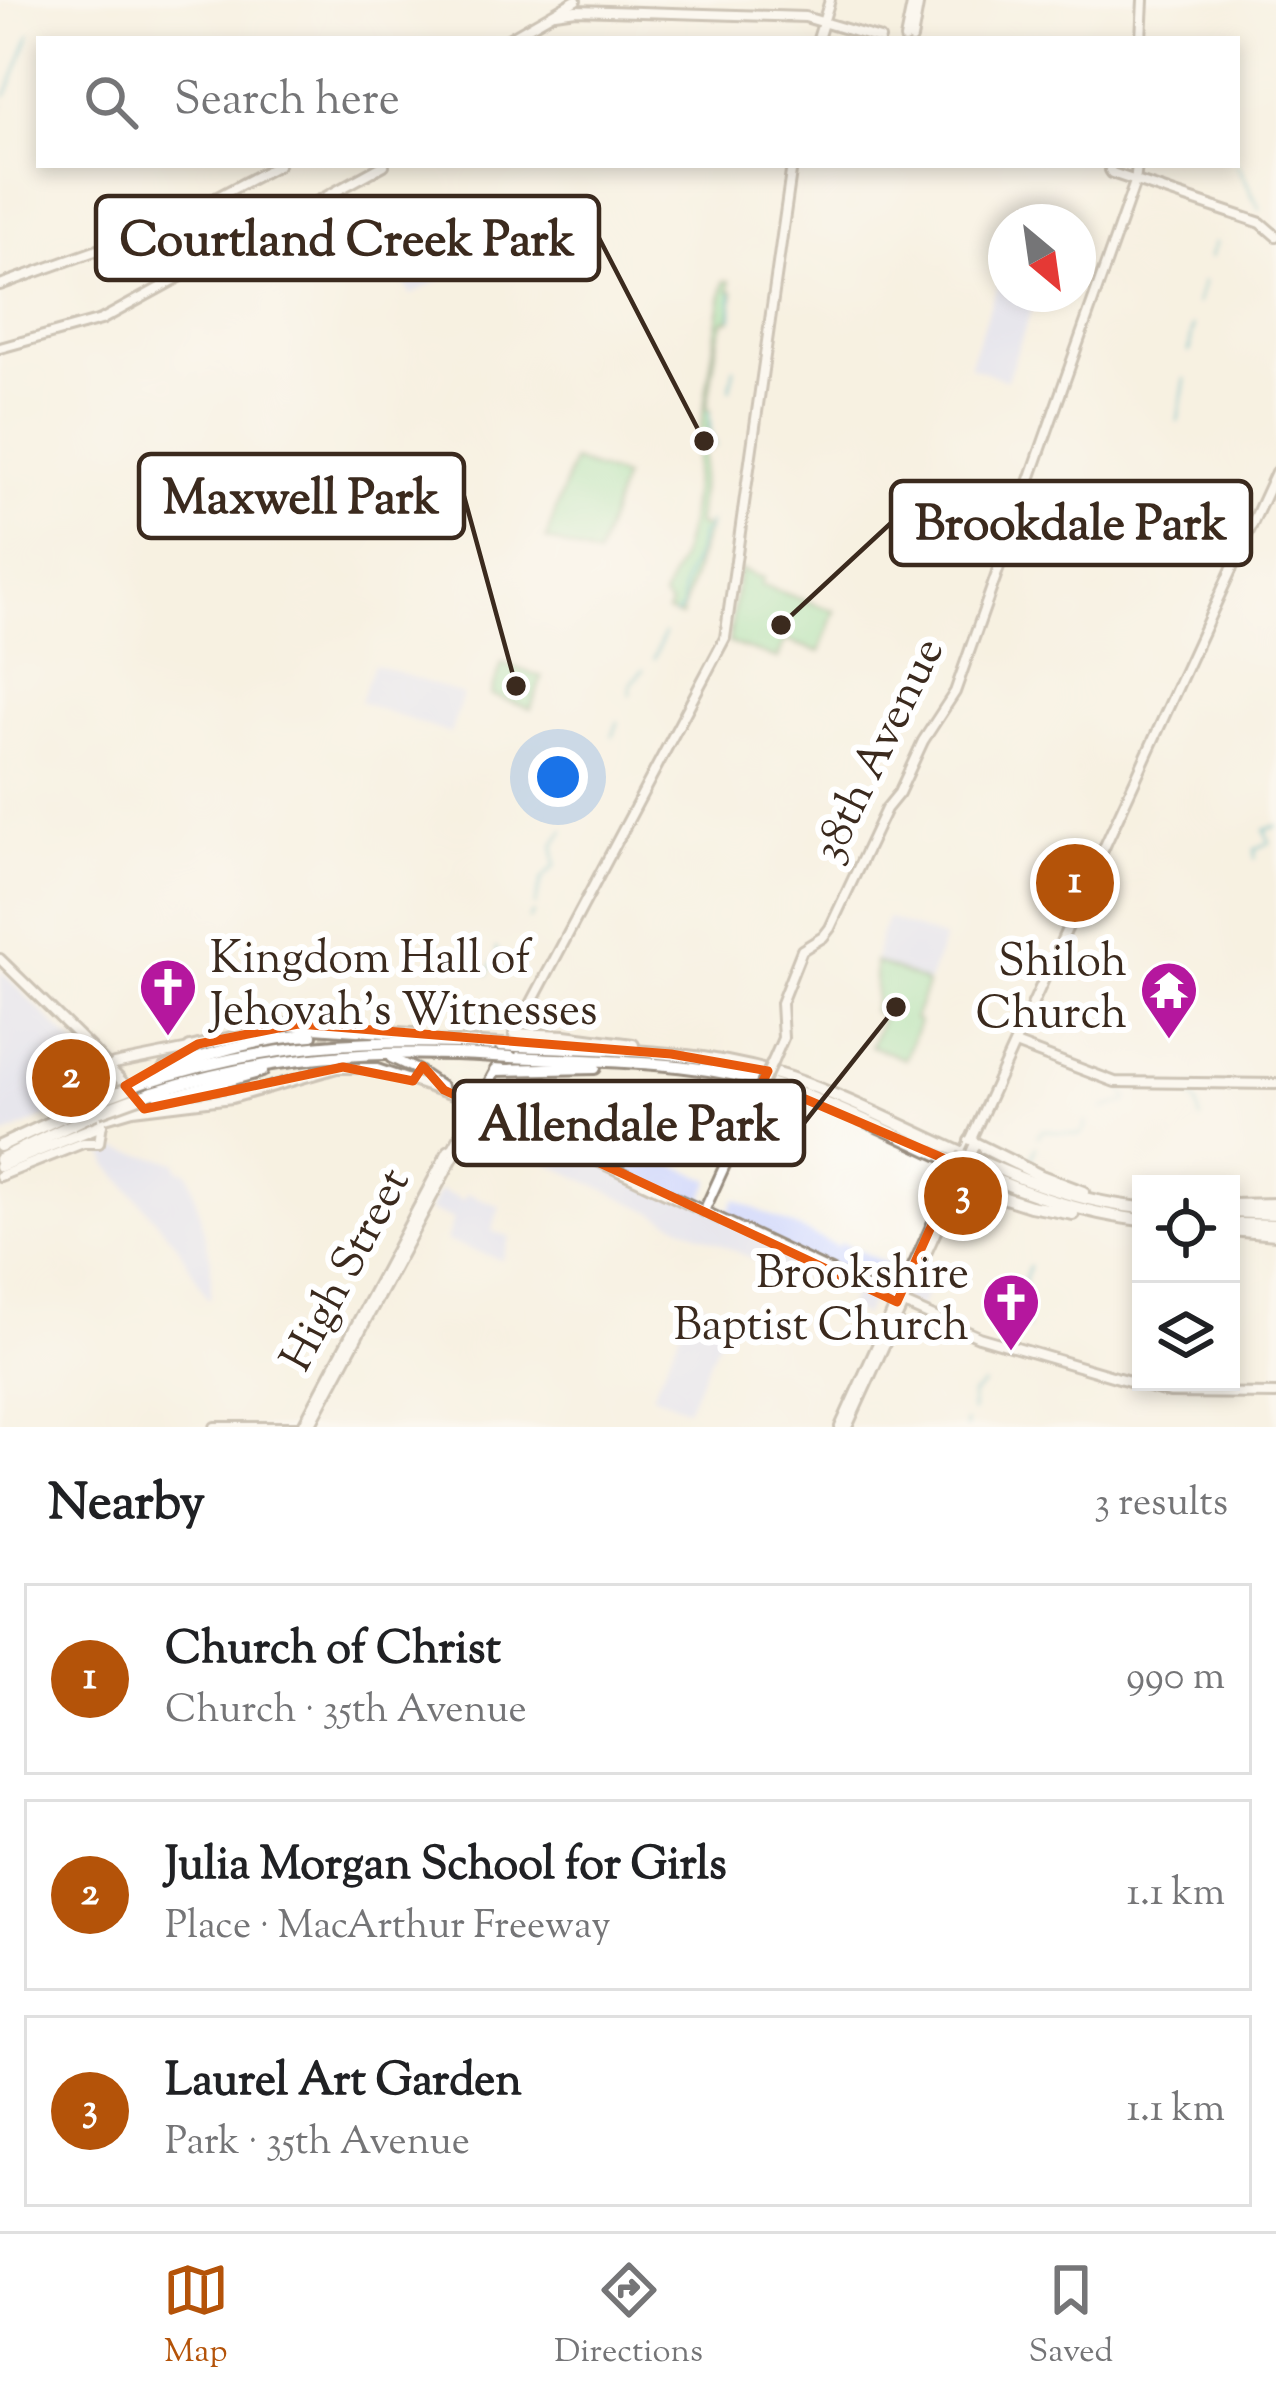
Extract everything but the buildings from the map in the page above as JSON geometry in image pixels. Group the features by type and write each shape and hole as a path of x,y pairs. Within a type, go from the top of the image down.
{"highway":[{"path":"190,1048 298,1024 497,1050"},
{"path":"0,1146 100,1114 113,1094 216,1052 279,1038 317,1036"},
{"path":"131,1085 238,1058 338,1043 421,1040 497,1050"},
{"path":"514,1045 745,1077 790,1090 1006,1186 1061,1205 1119,1212"},
{"path":"0,1162 100,1114 204,1077 353,1053 497,1050 514,1045 671,1054 747,1066 842,1099 1010,1176 1132,1217"},
{"path":"131,1085 149,1096 167,1097 353,1053"},
{"path":"496,1070 700,1069"},
{"path":"973,1141 1119,1212"},
{"path":"956,1180 1076,1215 1132,1210"},
{"path":"1240,1209 1276,1209"},
{"path":"1240,1227 1276,1229"}],"main road":[{"path":"513,36 576,0"},
{"path":"819,36 830,0"},
{"path":"910,36 916,0"},
{"path":"1141,36 1143,0"},
{"path":"555,13 760,15 824,21 871,36"},
{"path":"0,285 165,225 272,168"},
{"path":"0,348 101,320 379,168"},
{"name":"High Street","path":"304,1427 455,1154 453,1148 514,1045 725,638 791,168"},
{"path":"1104,168 1261,223 1276,236"},
{"name":"38th Avenue","path":"704,1211 783,1038 782,1003 802,950 830,928 886,809 951,700 1137,168"},
{"path":"843,1427 1276,472"},
{"path":"0,959 131,1085 143,1109"},
{"path":"0,1176 83,1143 98,1143 104,1084 114,1064 266,1035 317,1036"},
{"path":"1015,1044 1115,1082 1276,1084"},
{"path":"391,1058 444,1090"},
{"path":"100,1114 232,1098 349,1066 380,1070 478,1104 979,1337 1170,1393 1276,1394"},
{"path":"411,1067 413,1081"},
{"path":"215,1427 304,1427"}],"highlighted area":[{"path":"298,1024 671,1054 768,1071 763,1081 959,1165 897,1302 444,1090 423,1066 413,1081 343,1067 144,1109 125,1086 198,1044"}],"shaded area":[{"path":"412,213 448,275 411,295 376,233"},
{"path":"988,312 1031,312 1007,380 969,366"},
{"path":"373,664 463,695 450,734 360,702"},
{"path":"887,918 944,939 927,985 875,962"},
{"path":"0,970 92,1062 99,1079 97,1093 0,1138"},
{"path":"548,1113 711,1180 703,1198 729,1211 735,1199 931,1284 919,1309 896,1298 888,1315 871,1301 864,1316 846,1309 858,1282 810,1258 799,1281 522,1151"},
{"path":"103,1146 177,1162 179,1170 190,1175 211,1260 208,1299 178,1246 108,1164"},
{"path":"439,1191 463,1200 467,1193 500,1206 492,1231 510,1237 502,1260 446,1241 453,1219 429,1211"},
{"path":"695,1299 730,1316 687,1409 652,1394"}],"green space":[{"path":"724,281 730,281 734,292 730,320 724,320 717,344 707,409 710,450 704,449 697,525 707,528 681,617 667,612 670,605 663,598 689,524"},
{"path":"573,461 623,478 597,557 546,539"},
{"path":"739,570 763,578 761,585 835,611 820,652 785,640 778,659 729,643"},
{"path":"502,663 542,677 531,709 491,695"},
{"path":"875,962 927,985 905,1059 871,1046 882,1017 873,1011"}],"waterway":[{"path":"7,95 30,34"},
{"path":"0,109 2,105"},
{"path":"1239,168 1260,208"},
{"path":"1210,257 1215,243"},
{"path":"1197,303 1203,282"},
{"path":"732,293 732,318"},
{"path":"1189,352 1193,326"},
{"path":"730,389 734,368"},
{"path":"1178,421 1185,379"},
{"path":"709,413 716,446"},
{"path":"675,615 683,607 686,576 700,534 708,530 709,523"},
{"path":"654,658 664,634"},
{"path":"630,695 631,684 643,670"},
{"path":"613,736 618,722"},
{"path":"1255,858 1255,849 1270,842 1264,830 1276,826"},
{"path":"535,905 542,879 555,866 554,845 564,830"},
{"path":"529,919 533,913"},
{"path":"488,974 496,948"},
{"path":"1194,1087 1192,1097 1200,1119"},
{"path":"1104,1109 1126,1102 1123,1091"},
{"path":"1038,1136 1043,1130 1079,1135 1086,1123"},
{"path":"1030,1163 1036,1146"},
{"path":"1023,1285 1029,1267"},
{"path":"1026,1313 1027,1329"},
{"path":"972,1411 972,1395 983,1385"},
{"path":"966,1422 966,1427"}],"tunnel":[{"path":"321,1036 345,1042"}],"place":[{"name":"Courtland Creek Park","path":"704,441"},
{"name":"Brookdale Park","path":"781,625"},
{"name":"Maxwell Park","path":"516,686"},
{"name":"Church of Christ","path":"1075,883"},
{"name":"Allendale Park","path":"896,1007"},
{"name":"Kingdom Hall of Jehovah's Witnesses","path":"168,1038"},
{"name":"Shiloh Church","path":"1169,1041"},
{"name":"Julia Morgan School for Girls","path":"71,1078"},
{"name":"Laurel Art Garden","path":"963,1196"},
{"name":"Brookshire Baptist Church","path":"1011,1353"}]}
